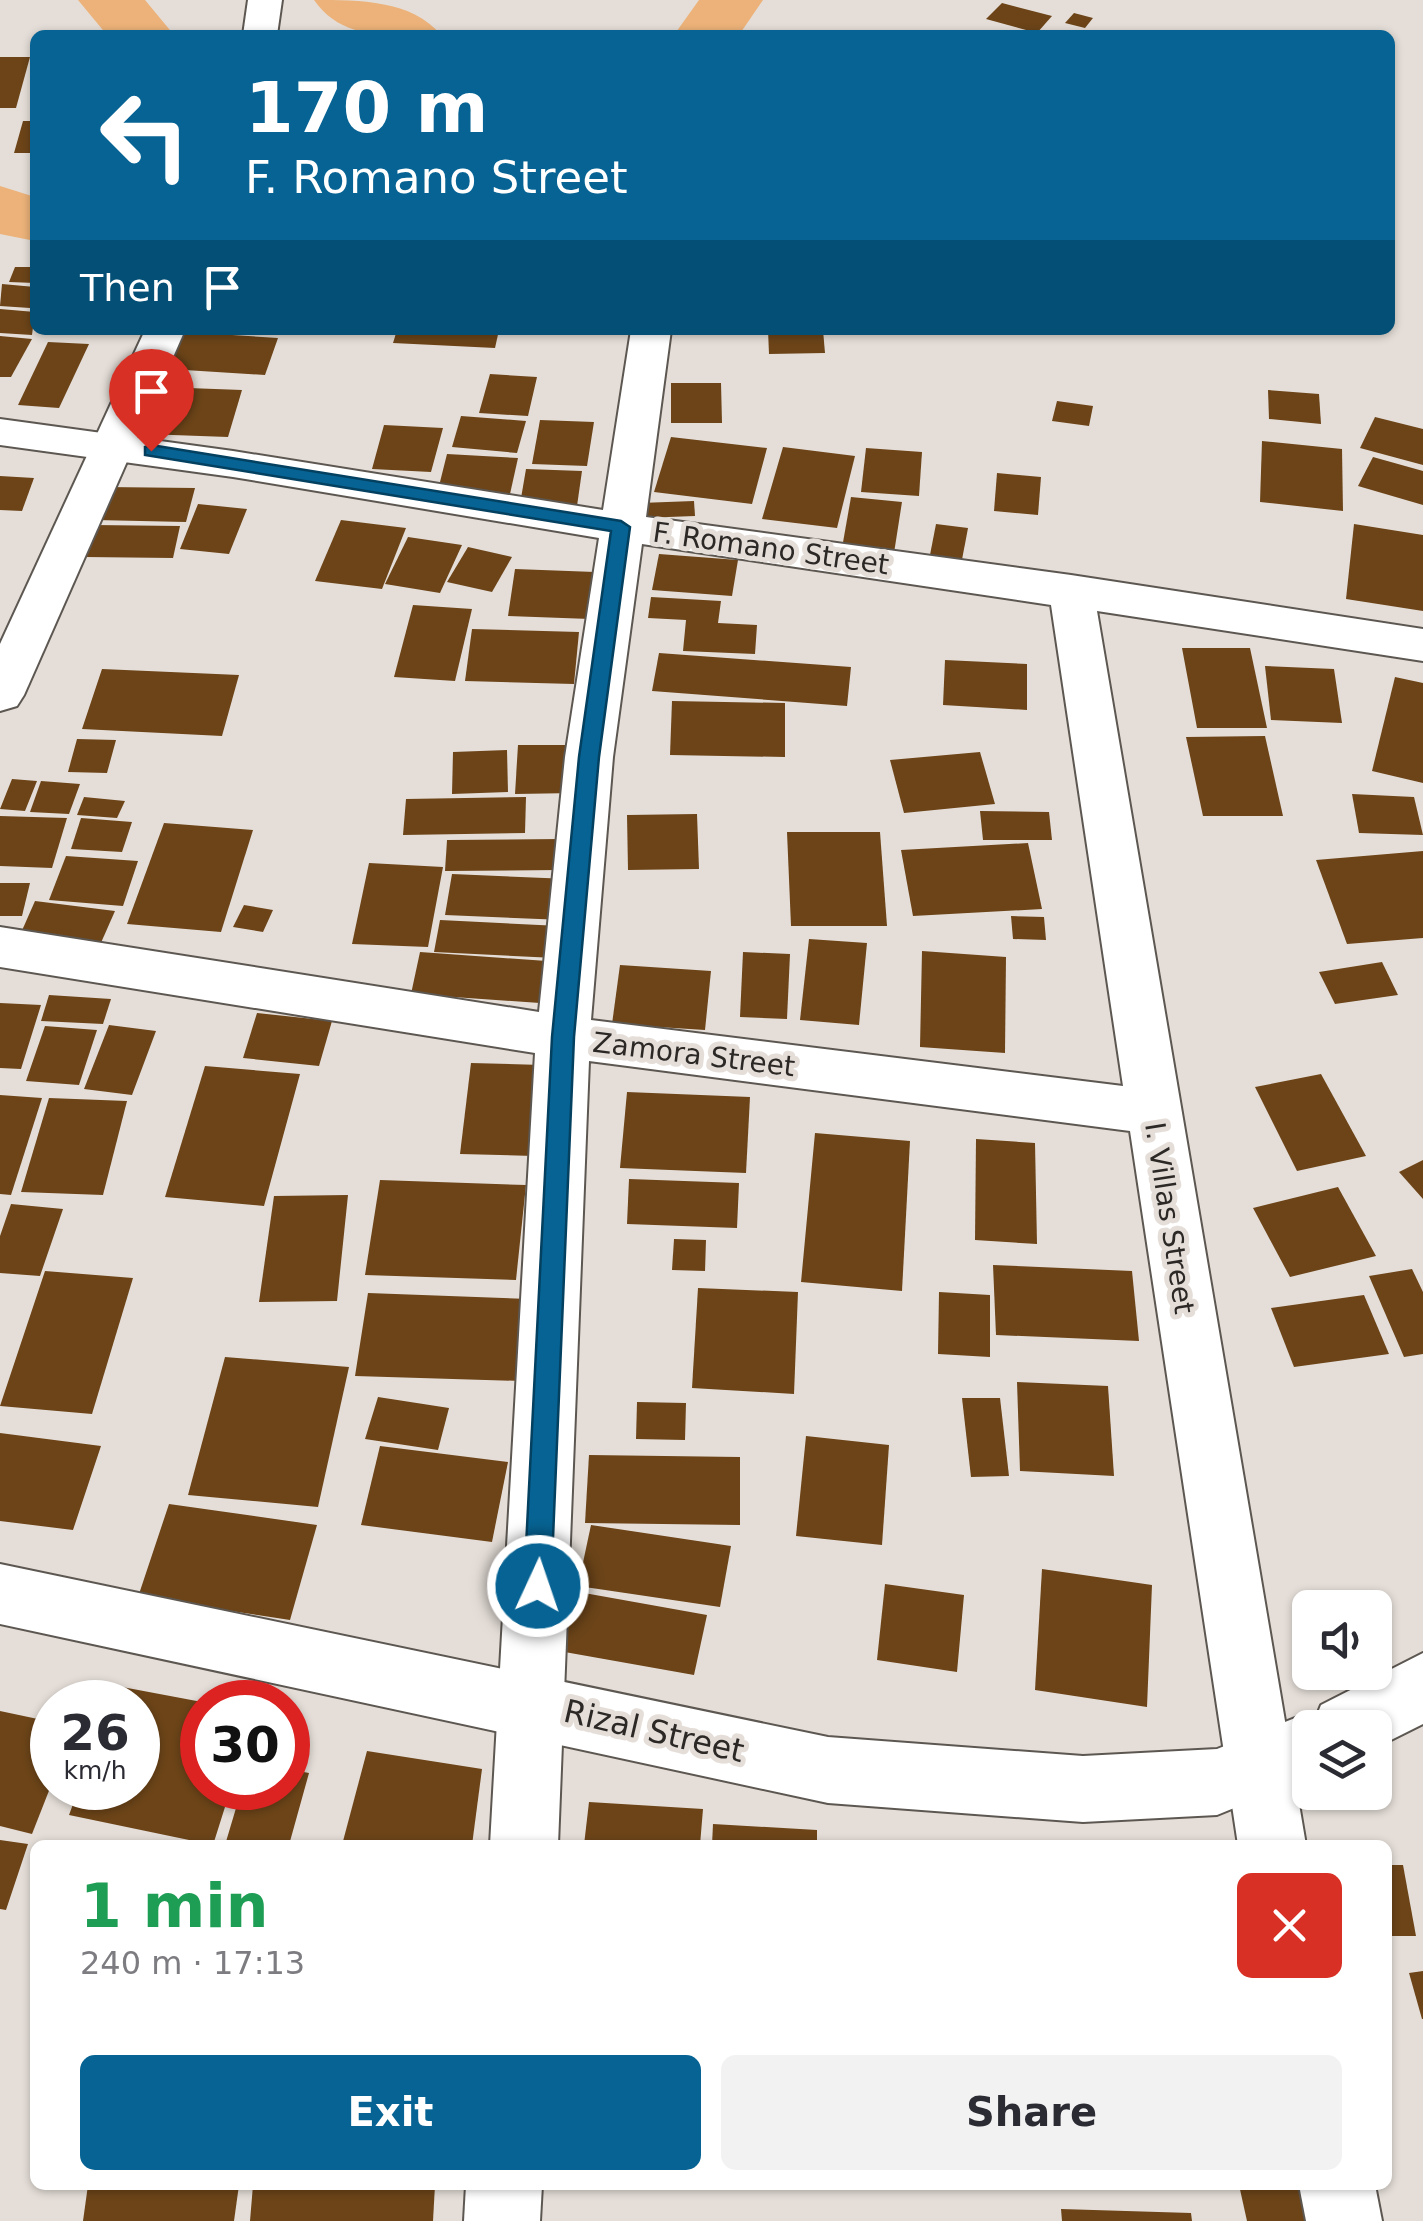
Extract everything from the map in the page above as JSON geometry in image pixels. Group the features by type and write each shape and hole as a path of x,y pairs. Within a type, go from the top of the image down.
{"street":[{"path":"261,30 265,0"},
{"path":"0,695 163,335"},
{"path":"524,1840 563,1037 589,757 650,335"},
{"name":"F. Romano Street","path":"0,432 112,444 621,527 1071,590 1423,645"},
{"name":"I. Villas Street","path":"1071,590 1154,1112 1284,1756 1273,1840"},
{"name":"Zamora Street","path":"0,946 563,1037 1154,1112"},
{"name":"Rizal Street","path":"0,1594 532,1704 828,1770 1083,1789 1217,1782 1284,1756"},
{"path":"1382,1710 1423,1684"},
{"path":"502,2221 504,2190"},
{"path":"1338,2190 1344,2221"}],"building":[{"path":"1002,3 1052,16 1040,30 986,19"},
{"path":"1074,13 1093,18 1085,28 1065,23"},
{"path":"0,57 30,57 16,108 0,108"},
{"path":"23,121 30,121 30,153 14,153"},
{"path":"15,267 30,267 30,283 9,282"},
{"path":"2,284 30,287 30,308 0,306"},
{"path":"0,309 30,312 30,335 0,333"},
{"path":"184,335 278,338 265,375 169,369"},
{"path":"395,335 498,335 495,348 393,343"},
{"path":"768,335 823,335 825,353 769,354"},
{"path":"0,336 32,339 11,377 0,377"},
{"path":"48,342 89,344 59,408 18,405"},
{"path":"490,374 537,377 528,416 479,413"},
{"path":"671,383 721,383 722,423 671,423"},
{"path":"161,387 242,390 228,437 145,434"},
{"path":"1268,390 1319,394 1321,424 1269,419"},
{"path":"1057,401 1093,406 1089,426 1052,421"},
{"path":"461,416 526,421 517,453 452,447"},
{"path":"1375,417 1423,429 1423,465 1360,448"},
{"path":"540,420 594,422 587,466 532,464"},
{"path":"384,425 443,428 431,472 372,469"},
{"path":"671,437 767,448 752,504 654,492"},
{"path":"1262,441 1342,449 1343,511 1260,502"},
{"path":"783,447 855,456 837,528 762,519"},
{"path":"866,448 922,452 919,496 861,492"},
{"path":"447,454 518,458 510,494 438,490"},
{"path":"1373,457 1423,471 1423,505 1358,486"},
{"path":"526,469 582,471 577,506 520,504"},
{"path":"997,473 1041,477 1038,515 994,511"},
{"path":"0,476 34,478 22,511 0,510"},
{"path":"105,487 195,488 186,522 95,520"},
{"path":"851,497 902,502 894,553 842,548"},
{"path":"694,501 695,516 641,518 640,503"},
{"path":"198,504 247,509 229,554 180,549"},
{"path":"341,520 406,528 382,589 315,581"},
{"path":"936,524 968,528 961,565 929,560"},
{"path":"1354,524 1423,535 1423,611 1346,599"},
{"path":"93,525 180,526 173,558 85,557"},
{"path":"408,537 462,545 440,593 385,584"},
{"path":"468,547 512,557 492,592 447,582"},
{"path":"659,554 738,560 732,596 652,590"},
{"path":"515,569 595,572 590,619 508,616"},
{"path":"651,597 721,601 718,623 757,625 755,654 683,651 686,620 648,618"},
{"path":"413,605 472,609 455,681 394,677"},
{"path":"472,629 579,632 574,684 465,681"},
{"path":"1182,648 1250,648 1267,728 1197,728"},
{"path":"659,653 851,667 847,706 652,691"},
{"path":"945,660 1027,664 1027,710 943,705"},
{"path":"1265,666 1334,669 1342,723 1271,720"},
{"path":"102,669 239,675 222,736 82,729"},
{"path":"1395,677 1423,683 1423,783 1372,771"},
{"path":"672,701 785,703 785,757 670,755"},
{"path":"1265,736 1283,816 1203,816 1186,737"},
{"path":"77,739 116,740 107,773 68,772"},
{"path":"518,745 576,745 575,793 515,794"},
{"path":"507,750 508,792 452,794 453,752"},
{"path":"980,752 995,804 904,813 890,760"},
{"path":"12,779 37,781 25,811 0,809"},
{"path":"41,781 80,784 69,814 30,812"},
{"path":"1352,794 1414,797 1423,835 1359,833"},
{"path":"84,797 125,801 117,818 77,815"},
{"path":"526,797 525,833 403,835 406,799"},
{"path":"980,811 1049,812 1052,840 983,840"},
{"path":"697,814 699,869 628,870 627,815"},
{"path":"0,816 67,818 52,868 0,866"},
{"path":"81,818 132,822 122,852 71,849"},
{"path":"164,823 253,830 221,932 127,924"},
{"path":"787,832 880,832 887,926 791,926"},
{"path":"561,839 559,870 445,871 447,840"},
{"path":"1028,843 1042,909 913,916 901,850"},
{"path":"1423,851 1423,938 1347,944 1316,860"},
{"path":"66,856 138,861 123,906 49,900"},
{"path":"369,863 443,867 428,947 352,944"},
{"path":"452,874 569,879 564,920 445,915"},
{"path":"0,883 30,883 22,916 0,916"},
{"path":"35,901 115,911 100,945 20,935"},
{"path":"244,905 273,910 263,932 233,927"},
{"path":"1011,916 1044,917 1046,940 1013,939"},
{"path":"440,920 560,926 555,958 434,952"},
{"path":"809,939 867,943 859,1025 800,1020"},
{"path":"922,951 1006,957 1005,1053 920,1047"},
{"path":"420,952 561,962 554,1004 411,994"},
{"path":"743,952 790,954 787,1019 740,1017"},
{"path":"1382,962 1398,995 1335,1004 1319,972"},
{"path":"620,965 711,971 705,1030 612,1024"},
{"path":"49,995 111,999 103,1024 41,1021"},
{"path":"0,1003 41,1005 21,1069 0,1068"},
{"path":"257,1013 332,1021 319,1066 243,1058"},
{"path":"109,1025 156,1031 132,1095 84,1089"},
{"path":"45,1026 97,1030 79,1085 26,1081"},
{"path":"471,1063 542,1065 534,1156 460,1154"},
{"path":"205,1066 300,1074 264,1206 165,1197"},
{"path":"1321,1074 1366,1156 1297,1171 1255,1087"},
{"path":"627,1092 750,1097 746,1173 620,1168"},
{"path":"0,1095 42,1098 11,1195 0,1194"},
{"path":"49,1098 127,1101 103,1195 21,1192"},
{"path":"815,1133 910,1141 902,1291 801,1282"},
{"path":"976,1139 1035,1143 1037,1244 975,1240"},
{"path":"1423,1160 1423,1199 1399,1172"},
{"path":"629,1179 739,1183 737,1228 627,1224"},
{"path":"380,1180 526,1185 516,1280 365,1275"},
{"path":"1338,1187 1376,1256 1290,1277 1253,1208"},
{"path":"348,1195 337,1301 259,1302 274,1196"},
{"path":"11,1204 63,1209 40,1276 0,1273 0,1236"},
{"path":"674,1239 706,1240 705,1271 672,1270"},
{"path":"993,1265 1132,1271 1139,1341 996,1335"},
{"path":"1412,1269 1423,1292 1423,1354 1404,1357 1369,1276"},
{"path":"45,1271 133,1278 92,1414 0,1406"},
{"path":"698,1288 798,1292 794,1394 692,1388"},
{"path":"939,1292 990,1295 990,1357 938,1354"},
{"path":"368,1293 530,1299 522,1381 355,1376"},
{"path":"1364,1295 1389,1354 1294,1367 1271,1308"},
{"path":"225,1357 349,1367 318,1507 188,1495"},
{"path":"1017,1382 1108,1386 1114,1476 1020,1471"},
{"path":"378,1397 449,1408 438,1450 365,1439"},
{"path":"962,1398 1000,1398 1009,1476 971,1477"},
{"path":"637,1402 686,1403 685,1440 636,1439"},
{"path":"0,1433 101,1446 73,1530 0,1521"},
{"path":"806,1436 889,1445 882,1545 796,1536"},
{"path":"380,1446 508,1462 492,1542 361,1525"},
{"path":"589,1455 740,1457 740,1525 585,1523"},
{"path":"169,1504 317,1525 290,1620 138,1597"},
{"path":"591,1525 731,1546 720,1607 578,1586"},
{"path":"1042,1569 1152,1585 1147,1707 1035,1690"},
{"path":"885,1584 964,1595 957,1672 877,1660"},
{"path":"573,1591 707,1615 694,1675 559,1651"},
{"path":"160,1694 180,1698 180,1810 224,1810 215,1840 189,1840 69,1815 71,1810 160,1810"},
{"path":"0,1711 30,1717 30,1810 41,1810 32,1834 0,1826"},
{"path":"367,1751 482,1769 473,1840 343,1840"},
{"path":"589,1802 703,1809 700,1840 585,1840"},
{"path":"235,1810 299,1810 290,1840 226,1840"},
{"path":"713,1824 817,1830 817,1840 712,1840"},
{"path":"0,1840 28,1844 6,1910 0,1909"},
{"path":"1392,1865 1403,1865 1416,1936 1392,1936"},
{"path":"1423,1971 1423,2019 1422,2019 1409,1973"},
{"path":"87,2190 238,2190 234,2221 83,2221"},
{"path":"253,2190 435,2190 433,2221 250,2221"},
{"path":"1240,2190 1304,2190 1311,2221 1247,2221"},
{"path":"1061,2209 1191,2213 1192,2221 1062,2221"}],"waterway":[{"path":"110,0 137,30"},
{"path":"346,0 400,30"},
{"path":"710,30 731,0"},
{"path":"0,207 30,220"}],"route":[{"path":"151,451 621,527 589,757 563,1037 538,1586"}]}
